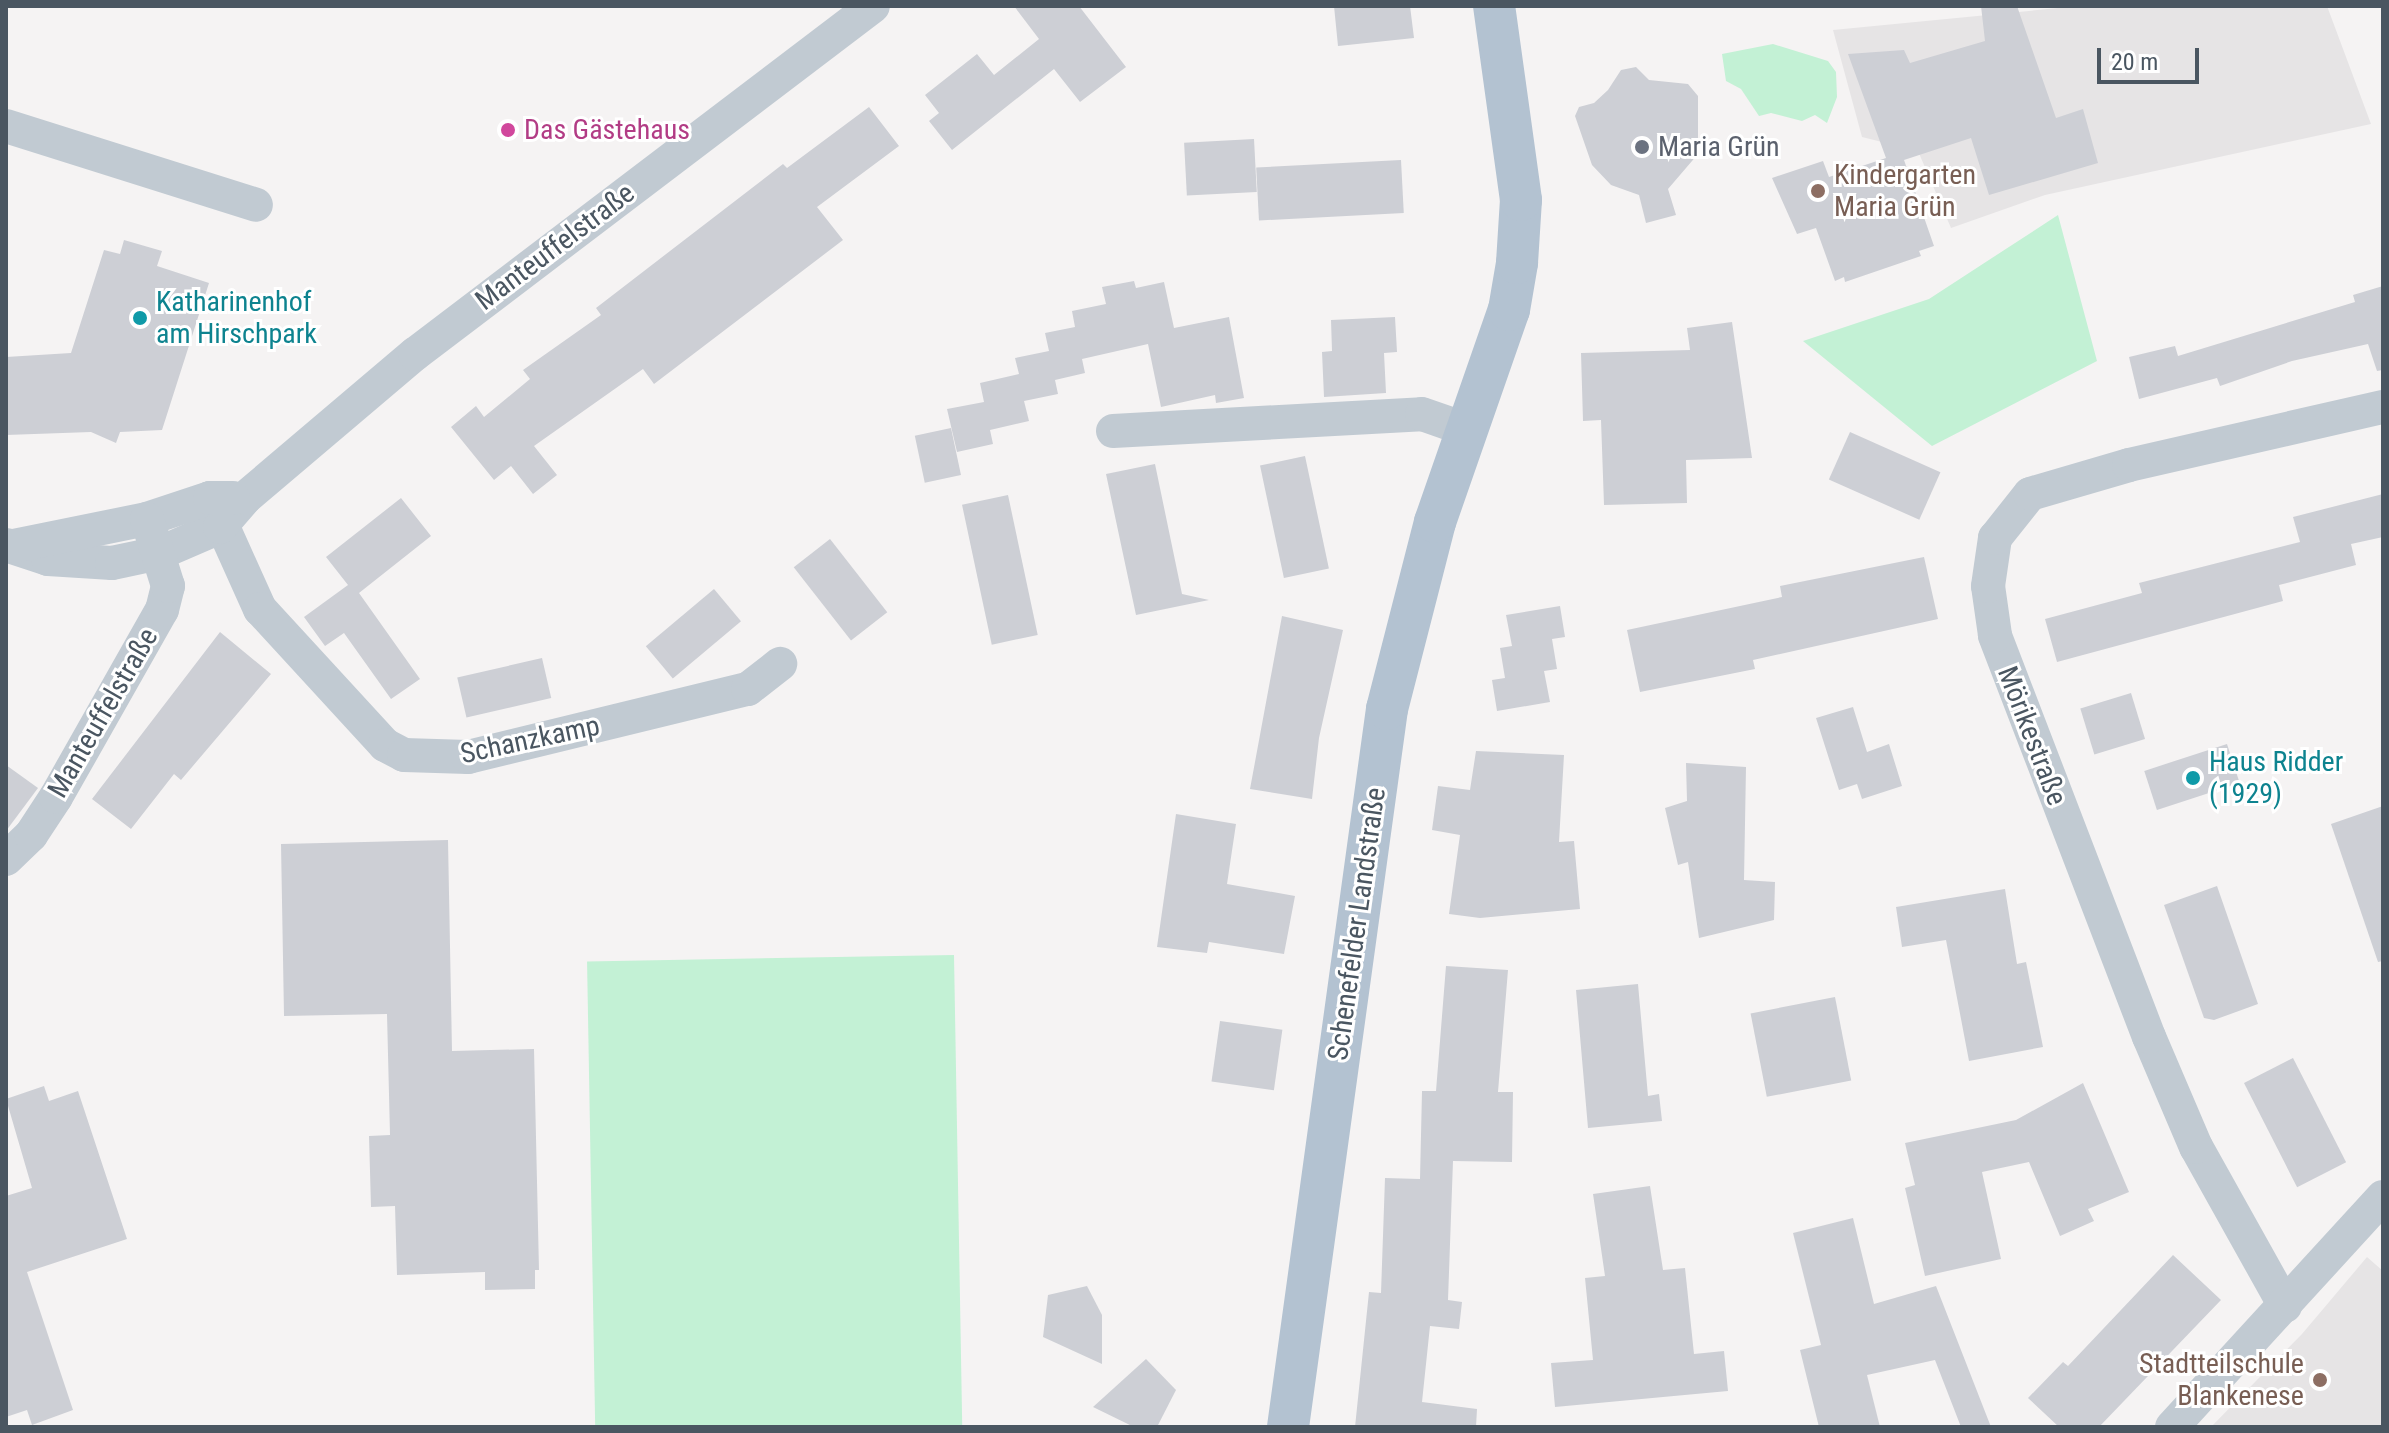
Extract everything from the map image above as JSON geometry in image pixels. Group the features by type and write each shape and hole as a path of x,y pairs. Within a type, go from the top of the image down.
{"main road":[{"name":"Schenefelder Landstraße","path":"1288,1427 1387,709 1435,522 1509,310 1521,200 1494,6"}],"street":[{"name":"Manteuffelstraße","path":"10,546 48,559 86,563 160,553 215,512 245,498 449,327 873,6"},
{"path":"6,126 256,205"},
{"name":"Mörikestraße","path":"2285,1306 2196,1147 2149,1037 1995,635 1988,586 1995,538 2030,494 2129,465 2383,407"},
{"path":"1113,431 1422,414 1468,430"},
{"name":"Manteuffelstraße","path":"10,546 147,519 215,512"},
{"name":"Schanzkamp","path":"215,512 243,580 283,639 385,745 404,755 468,757 748,689 780,664"},
{"name":"Manteuffelstraße","path":"6,859 31,835 56,797 162,610 168,586 147,519"},
{"path":"2172,1427 2383,1197"}],"shaded area":[{"path":"2079,6 2327,6 2371,124 2045,195 1951,228 1918,151 1862,137 1833,30"},
{"name":"Stadtteilschule Blankenese","path":"2367,1257 2383,1271 2383,1427 2211,1427 2302,1334"}],"green space":[{"path":"1773,44 1828,61 1836,72 1837,97 1827,123 1815,115 1802,121 1771,113 1759,116 1741,89 1726,81 1722,54"},
{"path":"2058,215 2097,361 1932,446 1803,341 1929,299"},
{"path":"954,955 962,1427 595,1427 587,961"}],"building":[{"path":"1014,6 1079,6 1126,67 1080,102 1054,69 952,150 929,121 939,113 925,95 977,54 994,75 1039,39"},
{"path":"1334,6 1410,6 1414,38 1338,46"},
{"path":"1981,6 2017,6 2056,118 2083,109 2098,163 1989,195 1971,138 1904,160 1934,246 1919,251 1921,256 1845,282 1844,277 1835,281 1816,228 1797,234 1772,178 1823,161 1829,177 1886,158 1848,54 1904,50 1910,63 1985,41"},
{"name":"Maria Grün","path":"1636,67 1649,80 1688,84 1698,96 1698,154 1668,189 1676,215 1646,223 1639,195 1611,185 1592,165 1575,116 1579,107 1594,103 1608,90 1621,70"},
{"path":"869,107 899,146 817,207 843,240 654,384 643,369 534,446 557,475 533,494 511,466 494,480 451,427 476,406 484,417 530,379 523,370 601,315 596,308 783,164 787,168"},
{"path":"1254,139 1257,192 1187,196 1184,143"},
{"path":"1401,160 1404,213 1259,221 1256,168"},
{"name":"Katharinenhof am Hirschpark","path":"124,240 162,251 157,266 209,283 162,430 120,432 116,443 91,432 6,435 6,357 71,353 104,250 120,254"},
{"path":"1134,281 1136,288 1164,282 1174,328 1229,317 1244,398 1216,403 1215,395 1161,407 1148,344 1082,359 1085,373 1055,380 1058,394 1024,401 1029,421 990,430 993,444 957,452 947,409 984,402 980,383 1019,374 1015,358 1049,351 1045,333 1075,327 1072,311 1106,304 1102,287"},
{"path":"2383,286 2383,370 2377,371 2368,344 2292,361 2220,386 2217,378 2139,399 2129,357 2175,346 2178,356 2355,302 2353,295"},
{"path":"1395,317 1397,352 1384,353 1386,393 1324,397 1322,352 1332,351 1331,320"},
{"path":"1732,322 1752,458 1686,460 1687,503 1604,505 1601,420 1583,421 1581,353 1690,350 1687,328"},
{"path":"951,428 961,475 925,483 915,436"},
{"path":"1850,432 1940,472 1919,520 1829,480"},
{"path":"1305,456 1329,568 1284,578 1260,466"},
{"path":"1155,464 1182,594 1209,600 1136,615 1106,474"},
{"path":"2383,494 2383,537 2351,544 2356,565 2279,585 2283,601 2057,662 2045,619 2142,593 2139,583 2300,542 2293,517"},
{"path":"1008,495 1038,635 992,645 962,505"},
{"path":"401,498 431,536 359,593 420,679 391,699 344,633 325,646 304,617 348,585 326,557"},
{"path":"830,539 887,612 851,641 794,567"},
{"path":"1924,557 1938,619 1753,660 1755,669 1640,692 1627,630 1782,597 1780,586"},
{"path":"714,589 741,621 673,678 646,646"},
{"path":"1560,606 1565,637 1552,639 1557,669 1544,671 1550,702 1497,711 1492,680 1505,678 1500,648 1512,646 1506,615"},
{"path":"1282,616 1343,630 1319,738 1312,799 1250,789"},
{"path":"220,632 271,674 181,780 174,774 131,829 92,799"},
{"path":"542,658 551,698 466,718 457,678"},
{"path":"2131,693 2145,739 2094,754 2080,708"},
{"path":"1853,707 1867,752 1889,744 1902,786 1862,799 1857,784 1839,790 1816,718"},
{"name":"Haus Ridder (1929)","path":"2227,744 2240,783 2157,810 2144,771"},
{"path":"1476,751 1564,755 1559,842 1574,841 1580,909 1480,918 1449,914 1460,835 1432,830 1438,786 1470,790"},
{"path":"1686,763 1746,767 1744,880 1775,882 1774,920 1699,938 1688,862 1678,865 1665,808 1687,801"},
{"path":"6,765 38,788 6,831"},
{"path":"2383,806 2383,961 2378,962 2331,824"},
{"path":"1176,814 1236,824 1227,884 1295,896 1284,954 1209,942 1207,953 1157,947"},
{"path":"448,840 452,1051 534,1049 539,1270 535,1270 535,1289 485,1290 485,1272 397,1275 395,1206 371,1207 369,1136 390,1135 387,1014 284,1016 281,844"},
{"path":"2217,886 2258,1004 2214,1020 2204,1018 2164,905"},
{"path":"2005,889 2017,964 2026,962 2043,1047 1969,1061 1946,940 1902,947 1896,907"},
{"path":"1446,966 1508,970 1498,1092 1513,1092 1512,1162 1453,1161 1448,1300 1462,1302 1459,1329 1430,1326 1422,1402 1477,1409 1476,1427 1355,1427 1369,1292 1381,1293 1385,1178 1420,1179 1422,1091 1436,1091"},
{"path":"1638,984 1648,1096 1659,1094 1662,1121 1588,1128 1576,990"},
{"path":"1835,997 1851,1080 1767,1097 1751,1013"},
{"path":"1220,1021 1282,1030 1274,1090 1212,1081"},
{"path":"2293,1058 2346,1162 2297,1187 2244,1083"},
{"path":"2083,1083 2129,1192 2088,1209 2094,1221 2060,1236 2029,1162 1982,1172 2001,1259 1925,1276 1905,1188 1915,1185 1905,1143 2016,1120"},
{"path":"44,1086 49,1101 78,1091 127,1239 27,1272 73,1410 32,1425 27,1410 6,1417 6,1196 32,1188 6,1099"},
{"path":"1650,1186 1663,1270 1685,1268 1694,1354 1724,1351 1728,1391 1555,1407 1551,1363 1593,1360 1585,1278 1605,1276 1593,1194"},
{"path":"1853,1218 1874,1304 1936,1286 1991,1427 1961,1427 1935,1360 1867,1375 1880,1427 1819,1427 1800,1350 1821,1345 1793,1233"},
{"path":"2173,1255 2221,1300 2099,1427 2059,1427 2028,1398 2063,1362 2068,1366"},
{"path":"1087,1286 1102,1315 1102,1364 1043,1337 1048,1295"},
{"path":"1146,1359 1176,1390 1157,1427 1134,1427 1093,1407"}],"place":[{"name":"Das Gästehaus","path":"508,130"},
{"name":"Maria Grün","path":"1642,147"},
{"name":"Kindergarten Maria Grün","path":"1818,191"},
{"name":"Katharinenhof am Hirschpark","path":"140,318"},
{"name":"Haus Ridder (1929)","path":"2193,778"},
{"name":"Stadtteilschule Blankenese","path":"2320,1380"}]}
